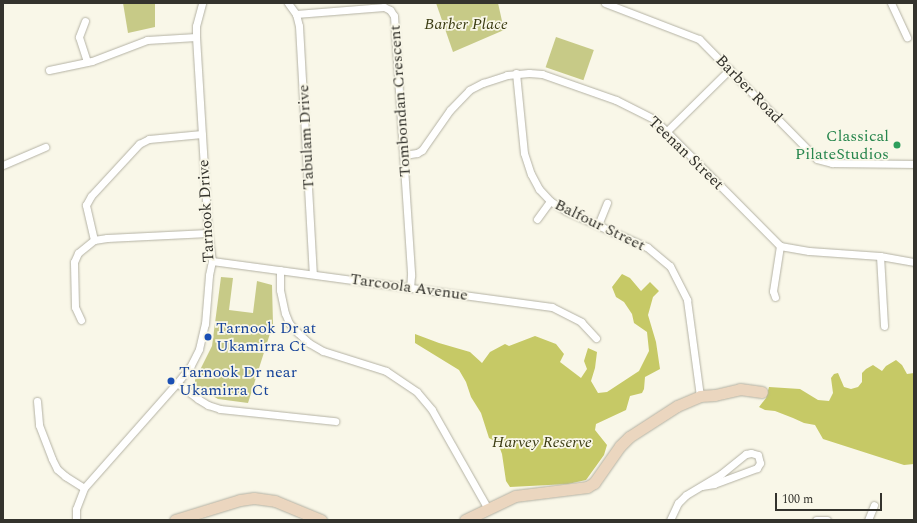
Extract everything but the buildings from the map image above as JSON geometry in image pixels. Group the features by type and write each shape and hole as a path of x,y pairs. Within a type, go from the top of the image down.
{"street":[{"name":"Tarnook Drive","path":"76,520 76,509 84,488 177,383 190,367 199,349 205,324 208,281 212,262 208,233 196,37 196,26 202,3"},
{"name":"Tabulam Drive","path":"288,3 296,14 300,26 313,274"},
{"name":"Barber Road","path":"605,3 699,39 817,159 832,163 914,164"},
{"path":"891,3 907,38"},
{"name":"Tombondan Crescent","path":"296,14 378,7 390,10 394,16 396,25 404,155 411,275 410,288"},
{"path":"85,21 79,37 87,62"},
{"path":"49,70 87,62 147,40 196,37"},
{"path":"667,131 730,69"},
{"name":"Teenan Street","path":"404,155 417,153 422,150 450,110 469,90 498,77 516,73 542,74 616,100 645,113 667,131 780,246"},
{"name":"Balfour Street","path":"516,73 524,154 531,174 539,189 550,201 566,211 648,247 670,266 687,300 700,396"},
{"path":"94,240 86,205 91,196 139,144 149,139 202,134"},
{"path":"3,165 45,147"},
{"path":"537,219 550,201"},
{"path":"598,224 607,203"},
{"path":"81,320 75,308 74,262 78,253 94,240 208,233"},
{"path":"775,298 773,291 780,246 809,251 880,256 914,262"},
{"path":"880,256 884,326"},
{"name":"Tarcoola Avenue","path":"212,262 313,274 552,307 581,322 596,338"},
{"path":"280,270 280,290 285,313 290,323 298,333 309,343 323,351 386,371 417,392 432,410 488,509"},
{"path":"177,383 198,400 220,409 335,421"},
{"path":"465,520 503,501 524,494 587,487 594,483 620,446 630,437 678,406 700,396 715,395 740,389 762,392"},
{"path":"37,401 39,425 52,460 57,469 84,488"},
{"path":"670,520 678,502 686,495 703,486 746,454 751,453 758,455 760,462 757,468 714,484 703,486"},
{"path":"175,520 240,500 254,498 275,501 321,520"},
{"path":"868,520 874,505"},
{"path":"816,520 827,520"}],"green space":[{"path":"123,3 155,3 155,27 128,33"},
{"name":"Barber Place","path":"436,3 498,3 504,30 453,52"},
{"path":"556,37 594,50 583,80 546,67"},
{"name":"Harvey Reserve","path":"622,274 630,278 641,291 650,282 659,291 653,297 648,315 656,342 660,369 645,377 644,389 642,393 630,396 626,410 596,424 595,430 607,445 604,455 586,480 568,484 510,487 506,481 502,454 498,443 489,438 481,413 471,397 466,382 459,370 415,343 415,334 470,352 482,363 490,352 505,344 509,346 535,336 556,344 564,354 560,362 581,378 587,369 584,361 588,348 597,352 595,368 591,381 598,393 607,392 639,371 649,351 647,332 634,323 632,314 624,302 616,297 612,287"},
{"path":"221,277 233,278 229,310 253,313 257,281 272,285 273,324 248,403 218,399 195,384 195,380 212,346"},
{"path":"896,360 902,365 907,374 914,373 914,464 904,465 823,439 815,425 804,423 775,411 765,410 759,407 766,398 769,387 800,389 818,400 829,401 833,393 831,378 834,374 838,373 844,387 851,389 858,387 862,382 862,373 866,369 873,365 882,371 886,366"}],"place":[{"name":"Classical PilateStudios","path":"897,145"},
{"name":"Tarnook Dr at Ukamirra Ct","path":"208,337"},
{"name":"Tarnook Dr near Ukamirra Ct","path":"171,381"}]}
